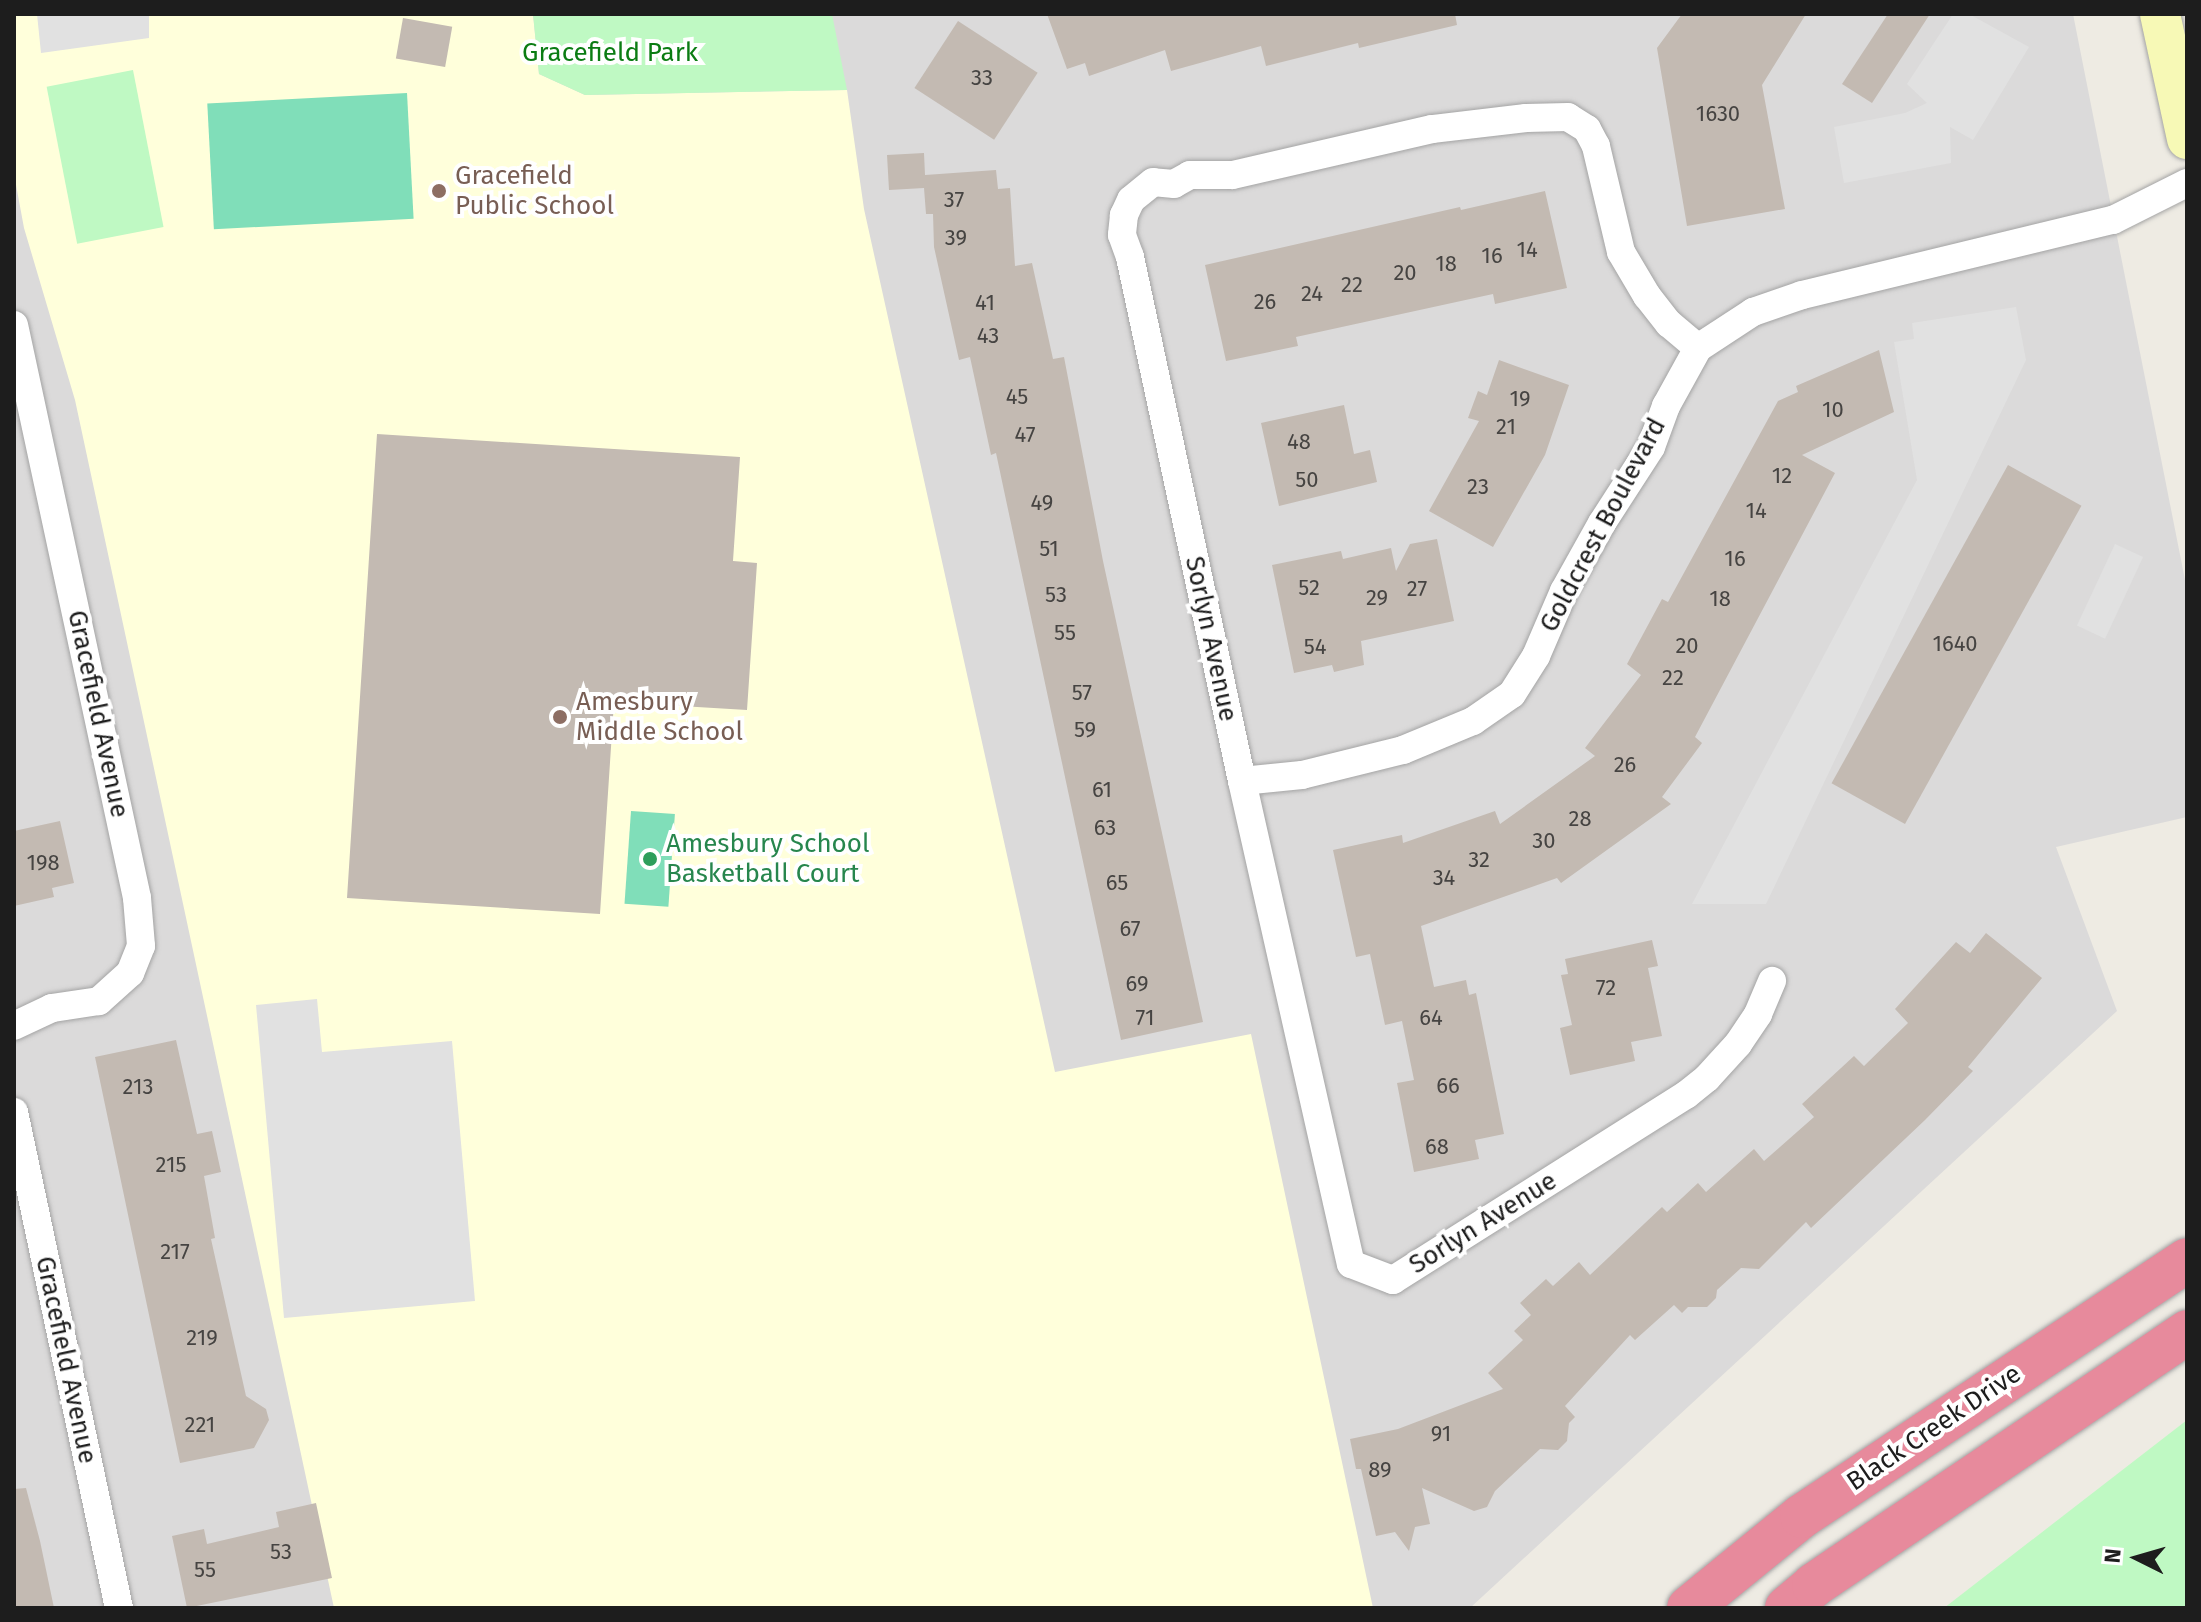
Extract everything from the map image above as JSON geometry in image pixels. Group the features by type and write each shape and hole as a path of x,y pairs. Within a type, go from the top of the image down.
{"highway":[{"name":"Black Creek Drive","path":"1689,1608 1802,1516 2187,1260"},
{"path":"1787,1608 1814,1585 2187,1332"}],"main road":[{"path":"2160,14 2187,139"}],"street":[{"name":"Sorlyn Avenue","path":"1698,348 1662,315 1621,252 1596,146 1587,129 1568,117 1526,118 1432,129 1232,175 1190,175 1174,184 1153,182 1131,200 1124,215 1122,235 1130,257 1242,781 1351,1264 1393,1280 1701,1083 1743,1037 1772,981"},
{"name":"Goldcrest Boulevard","path":"1242,781 1302,775 1403,750 1473,721 1512,694 1536,656 1564,591 1651,447 1666,406 1698,348 1753,312 1802,295 2113,220 2187,183"},
{"name":"Gracefield Avenue","path":"14,325 135,886 141,946 130,973 99,1001 52,1008 14,1026"},
{"name":"Gracefield Avenue","path":"14,1112 119,1608"}],"shaded area":[{"path":"14,14 2073,14 2187,590 2187,817 2056,847 2117,1011 1470,1608 14,1608"},
{"name":"Amesbury Middle School","path":"14,14 533,14 539,74 585,95 847,90 864,209 1055,1072 1251,1034 1373,1608 334,1608 75,400 24,228 14,174"},
{"path":"37,14 149,14 149,38 41,53"},
{"path":"1953,14 1969,14 2029,47 1973,140 1950,127 1951,163 1844,183 1834,127 1905,113 1927,103 1907,84"},
{"path":"2016,307 2026,360 1766,904 1692,904 1917,480 1894,342 1914,339 1912,323"},
{"path":"2115,544 2143,557 2105,639 2077,626"},
{"path":"317,999 322,1052 452,1041 475,1301 284,1318 256,1005"}],"green space":[{"name":"Gracefield Park","path":"533,14 832,14 847,90 585,95 539,74"},
{"path":"133,70 164,227 77,244 47,87"},
{"path":"407,93 414,219 214,229 207,103"},
{"name":"Amesbury School Basketball Court","path":"631,811 675,814 668,907 625,904"},
{"path":"2187,1420 2187,1608 1944,1608"}],"building":[{"path":"1047,14 1455,14 1457,25 1359,48 1358,43 1266,66 1261,46 1171,71 1165,50 1089,76 1085,63 1067,69"},
{"path":"1682,14 1806,14 1762,85 1785,209 1687,226 1657,48"},
{"path":"1888,14 1930,14 1872,103 1842,84"},
{"path":"403,18 452,27 445,67 396,58"},
{"path":"958,21 1038,73 994,140 914,88"},
{"path":"924,153 925,175 996,170 998,189 1010,188 1015,266 1032,263 1053,359 1064,357 1103,561 1203,1022 1121,1040 996,453 991,455 970,357 959,360 934,247 933,214 926,214 924,188 889,190 887,155"},
{"path":"1545,191 1567,288 1495,304 1493,294 1296,337 1298,346 1226,361 1205,265 1460,207 1461,210"},
{"path":"1879,350 1894,412 1802,455 1835,473 1695,737 1702,743 1662,797 1671,804 1561,883 1557,878 1421,926 1434,987 1466,980 1469,995 1476,993 1504,1134 1475,1140 1479,1159 1414,1172 1397,1083 1414,1080 1402,1021 1385,1025 1370,954 1356,957 1333,850 1402,835 1403,843 1495,811 1500,824 1595,756 1585,748 1641,675 1627,664 1662,599 1668,602 1778,401 1798,392 1796,386"},
{"path":"1499,360 1569,385 1545,455 1493,547 1429,511 1479,421 1468,418 1478,391 1487,395"},
{"path":"1344,405 1354,454 1370,450 1377,482 1279,506 1261,423"},
{"path":"377,434 740,457 733,561 757,563 747,710 614,702 600,914 347,898"},
{"path":"2008,465 2081,506 1905,824 1832,783"},
{"path":"1437,539 1454,621 1361,641 1364,665 1334,672 1332,665 1294,673 1272,565 1341,551 1343,559 1391,548 1396,571 1410,544"},
{"path":"60,821 74,883 52,888 54,897 14,906 14,831"},
{"path":"1986,933 2042,978 1968,1067 1973,1071 1925,1120 1811,1228 1806,1222 1759,1269 1741,1268 1717,1290 1716,1298 1707,1307 1688,1307 1682,1313 1674,1305 1635,1340 1630,1335 1565,1406 1575,1417 1569,1423 1567,1441 1558,1450 1540,1449 1495,1491 1487,1507 1474,1511 1422,1488 1430,1524 1415,1527 1409,1551 1395,1532 1376,1536 1361,1469 1356,1469 1350,1439 1398,1429 1503,1389 1488,1373 1523,1340 1514,1331 1531,1315 1520,1303 1546,1279 1553,1286 1579,1262 1590,1275 1662,1207 1667,1212 1698,1183 1706,1192 1754,1149 1764,1161 1814,1117 1802,1104 1854,1056 1864,1066 1908,1023 1895,1009 1956,942 1970,953"},
{"path":"1652,940 1658,966 1648,968 1662,1036 1631,1042 1635,1061 1570,1075 1560,1028 1572,1025 1561,975 1568,974 1565,959"},
{"path":"176,1040 197,1134 212,1131 221,1172 204,1176 215,1238 211,1239 246,1396 266,1409 269,1420 254,1448 180,1463 95,1057"},
{"path":"26,1488 54,1608 14,1608 14,1489"},
{"path":"316,1503 332,1578 187,1608 172,1536 204,1529 207,1544 279,1527 276,1512"}],"place":[{"name":"Gracefield Public School","path":"439,191"},
{"name":"Amesbury Middle School","path":"560,717"},
{"name":"Amesbury School Basketball Court","path":"650,859"}]}
